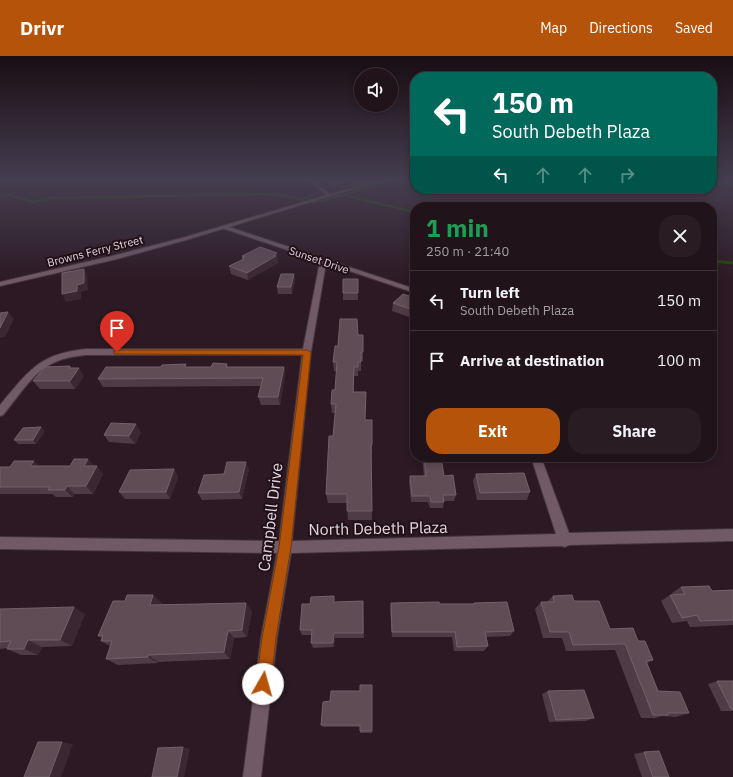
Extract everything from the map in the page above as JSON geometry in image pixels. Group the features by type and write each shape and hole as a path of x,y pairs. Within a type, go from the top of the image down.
{"street":[{"name":"Browns Ferry Street","path":"0,284 124,255 265,215"},
{"name":"Sunset Drive","path":"224,227 410,289"},
{"name":"Campbell Drive","path":"252,777 269,638 285,547 307,352 323,261"},
{"path":"0,412 37,369 51,360 68,354 86,352 307,352"},
{"path":"538,462 565,541"},
{"name":"North Debeth Plaza","path":"0,543 285,547 565,541 733,535"}],"building":[{"path":"260,247 277,253 274,255 276,256 247,273 229,266 244,259 242,258 245,257 242,256"},
{"path":"84,269 84,283 77,285 77,291 62,294 62,273"},
{"path":"281,274 294,274 291,287 277,287"},
{"path":"343,279 358,279 358,293 343,293"},
{"path":"403,294 410,296 410,309 393,303"},
{"path":"8,312 0,328 0,313"},
{"path":"340,319 357,319 358,335 363,335 363,352 361,352 361,362 358,362 358,367 354,367 353,392 366,392 365,420 372,420 372,511 347,511 347,494 326,494 329,436 333,436 336,404 331,404 332,390 335,390 337,362 333,362 335,346 338,346"},
{"path":"213,363 227,364 226,367 284,367 278,397 258,397 263,378 98,379 106,367 161,367 162,365 186,364 185,367 211,367"},
{"path":"70,366 69,368 79,368 70,381 33,381 45,367"},
{"path":"111,423 136,424 129,436 104,435"},
{"path":"41,427 33,440 14,440 23,428"},
{"path":"74,459 88,459 84,466 97,466 86,486 67,486 65,490 48,490 50,487 0,487 0,467 10,467 14,461 34,461 30,466 70,466"},
{"path":"227,462 246,462 239,492 198,493 204,475 224,474"},
{"path":"425,462 442,462 444,476 453,475 456,495 443,495 444,502 431,502 430,496 412,496 410,476 426,476"},
{"path":"174,469 166,492 119,492 130,470"},
{"path":"524,473 530,492 480,493 476,474"},
{"path":"709,586 712,591 733,590 733,620 700,621 697,615 682,618 670,595 685,594 681,587"},
{"path":"127,595 153,595 150,605 246,603 242,630 228,631 224,652 148,655 148,657 106,659 112,641 101,641 103,635 98,636 113,601 125,601"},
{"path":"572,595 574,601 599,601 610,629 633,628 638,641 645,641 653,660 646,661 658,691 680,692 689,713 653,715 625,644 573,645 569,632 550,632 541,602 554,602 553,596"},
{"path":"334,596 334,602 363,601 363,633 334,633 333,643 311,643 312,630 300,630 302,604 310,604 311,597"},
{"path":"439,602 440,604 474,604 507,602 514,631 485,632 488,646 457,647 455,632 392,632 391,603"},
{"path":"74,607 60,640 28,640 24,649 7,649 11,641 0,642 0,609"},
{"path":"717,681 733,681 733,709 731,709"},
{"path":"360,685 372,685 372,731 360,731 360,725 321,725 323,702 330,701 331,691 360,691"},
{"path":"584,690 594,718 556,720 548,691"},
{"path":"38,742 62,742 49,777 24,777"},
{"path":"183,747 177,777 152,777 158,748"},
{"path":"659,751 669,777 653,777 644,752"}],"waterway":[{"path":"717,261 733,263"}],"route":[{"path":"117,352 307,352 285,547 269,638 263,684"}]}
